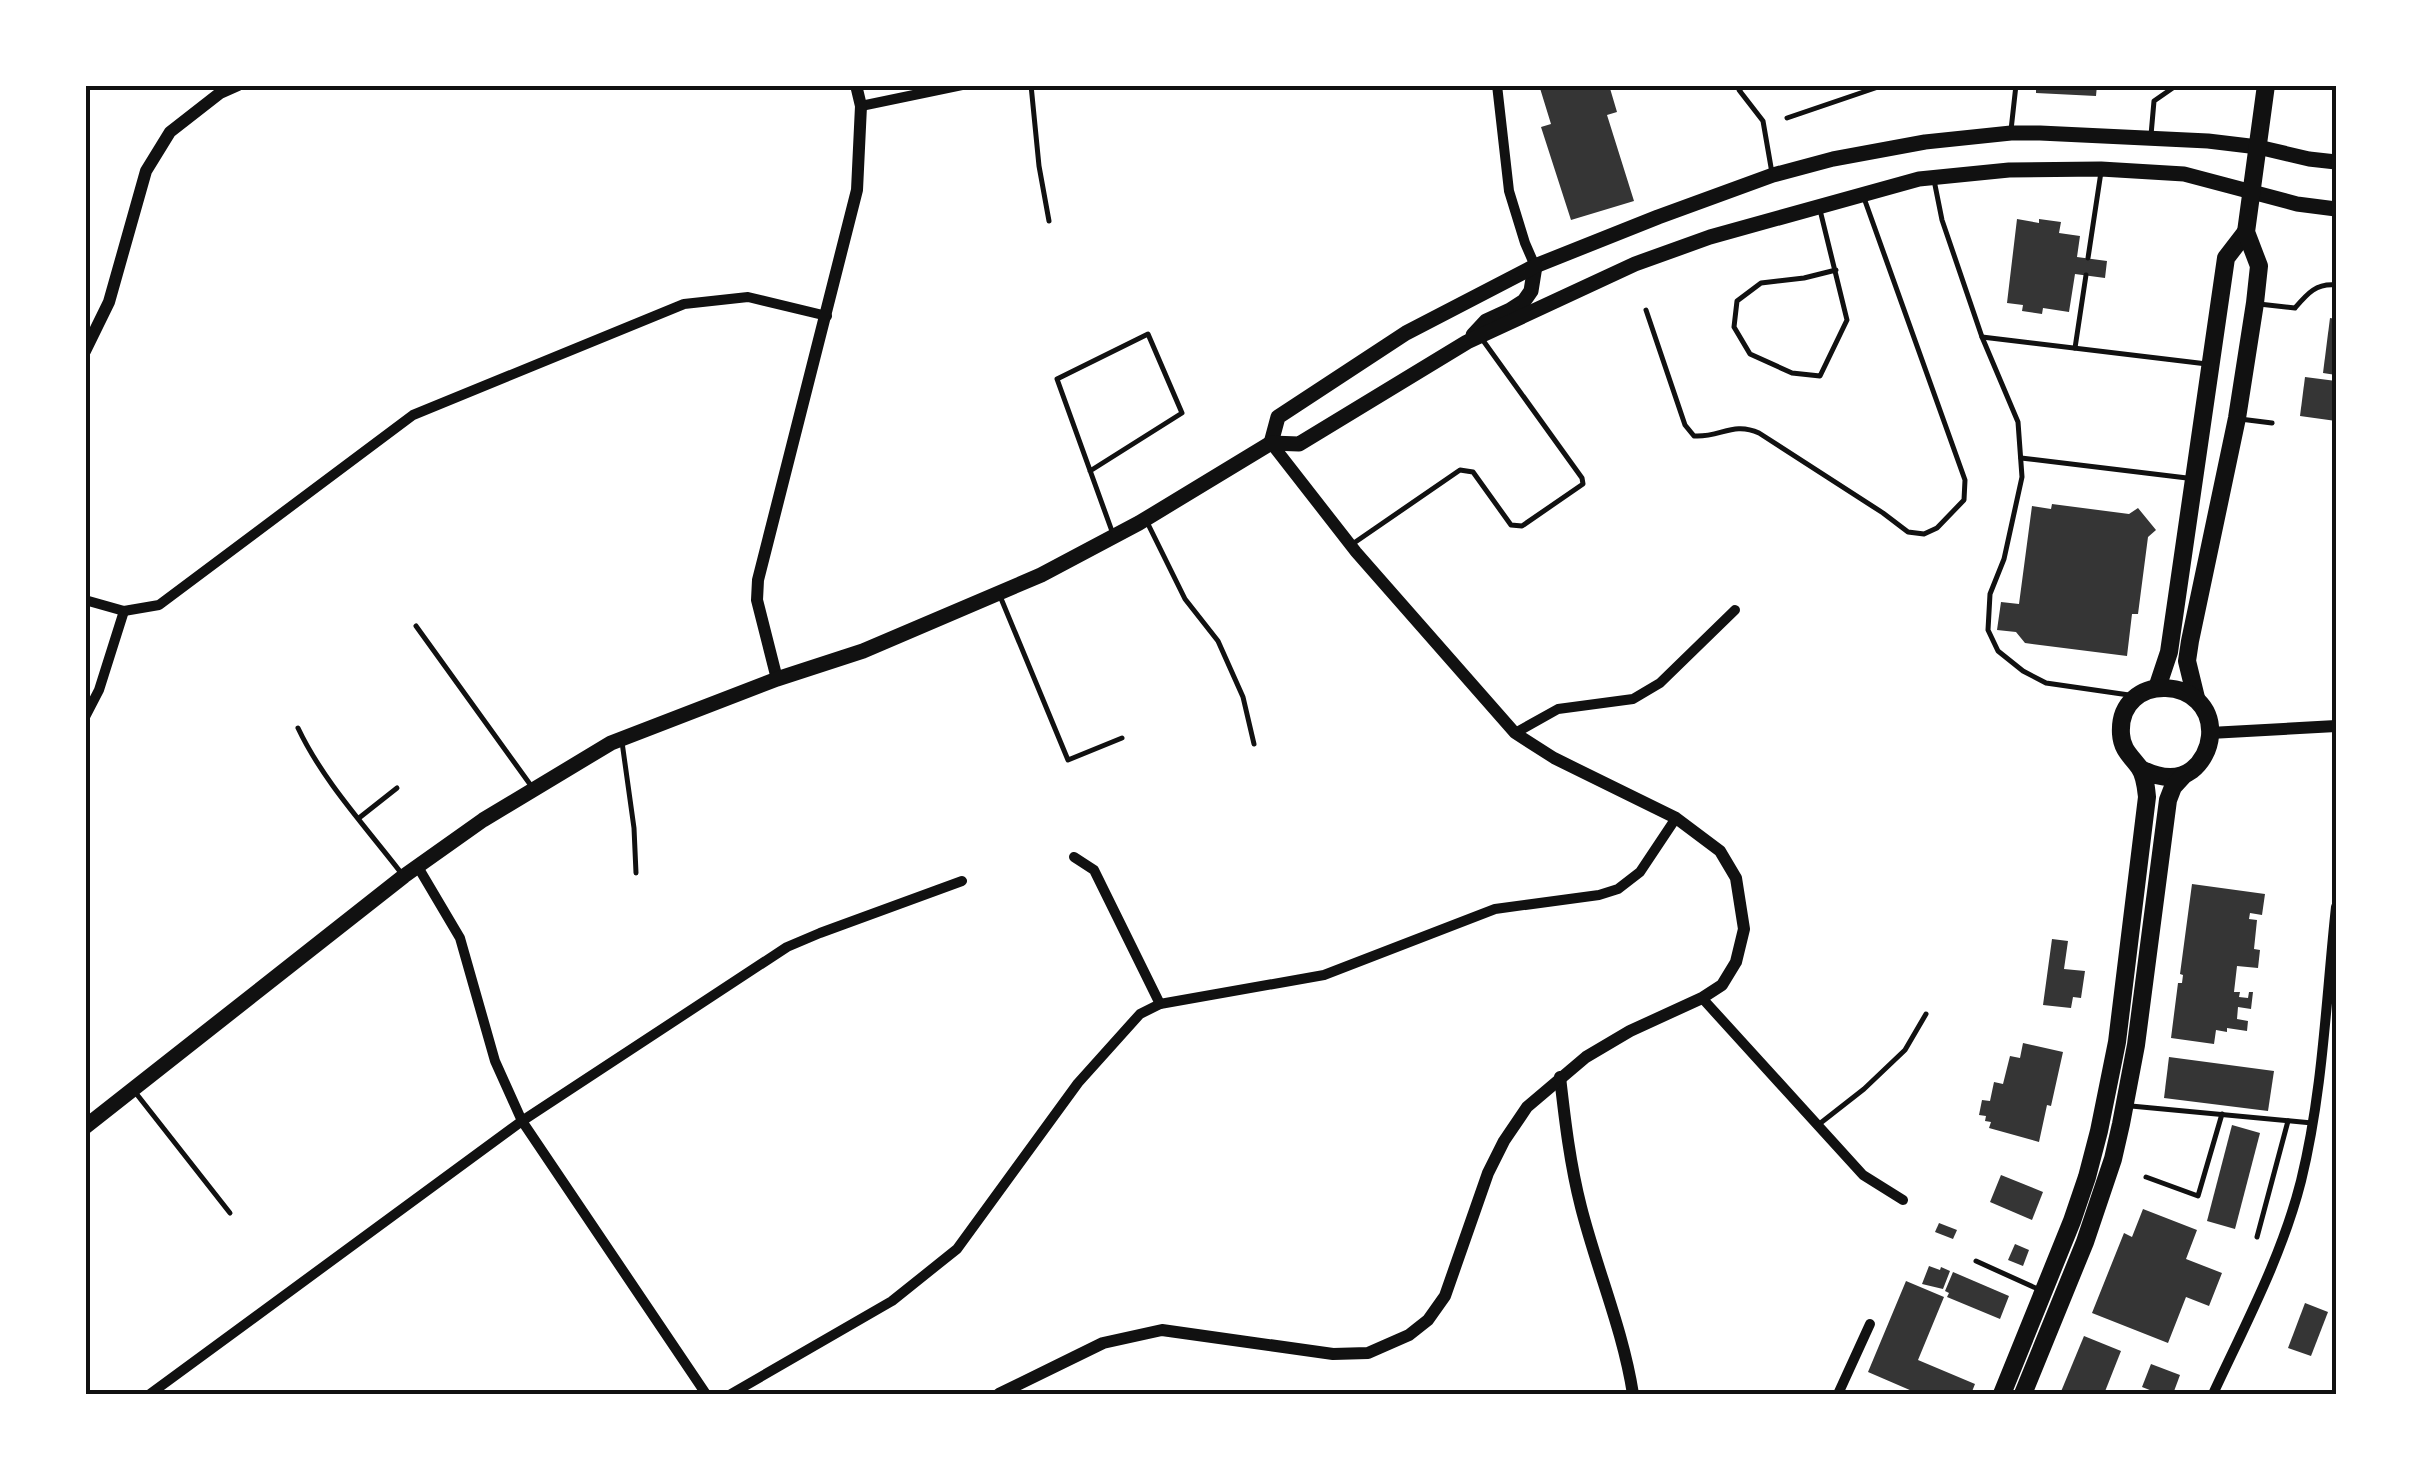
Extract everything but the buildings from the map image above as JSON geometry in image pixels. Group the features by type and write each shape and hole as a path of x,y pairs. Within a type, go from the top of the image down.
{"main road":[{"path":"2023,1394 2085,1242 2112,1159 2136,1045 2168,800 2173,787 2206,753 2210,733 2187,660 2237,418 2255,304 2259,266 2246,232 2266,85"},
{"path":"1271,443 1278,417 1406,333 1535,266 1658,217 1832,159 2011,133 2258,147 2336,162"},
{"path":"85,1127 411,872 483,820 611,744 777,680 863,652 1042,576 1271,443 1300,444 1474,339 1635,264 1710,237 1933,178 2009,170 2184,174 2297,204 2336,209"},
{"path":"2157,688 2170,652 2226,258 2246,232"},
{"path":"1474,339 1486,321 1524,301 1531,291 1535,266"},
{"path":"2184,775 2163,777 2141,769 2124,750 2120,730 2124,712 2138,696 2157,688 2179,690 2196,698"},
{"path":"2002,1394 2087,1177 2107,1097 2146,814 2141,769"}],"street":[{"path":"85,351 109,302 146,171 170,132 220,93 238,85"},
{"path":"777,680 757,600 758,580 856,190 861,106 856,85"},
{"path":"861,106 962,85"},
{"path":"1497,85 1509,191 1535,266"},
{"path":"85,600 124,611 159,605 414,415 684,304 748,297 826,316"},
{"path":"999,1394 1103,1342 1162,1330 1333,1354 1368,1353 1409,1335 1428,1320 1446,1296 1488,1172 1527,1107 1586,1057 1722,985 1736,962 1744,929 1736,878 1720,851 1676,818 1554,758 1516,733 1350,545 1271,443"},
{"path":"1516,733 1558,709 1633,699 1660,683 1735,610"},
{"path":"85,717 99,690 124,611"},
{"path":"2210,733 2336,726"},
{"path":"732,1394 892,1302 957,1249 1078,1083 1140,1014 1160,1004 1324,975 1495,909 1618,890 1640,872 1676,818"},
{"path":"1074,857 1094,870 1160,1004"},
{"path":"411,872 460,938 495,1061 522,1121 706,1394"},
{"path":"150,1394 522,1121 787,948 820,932 962,881"},
{"path":"2213,1394 2279,1253 2300,1182 2330,1022 2336,908"},
{"path":"1702,998 1863,1175 1903,1200"},
{"path":"1560,1077 1566,1140 1581,1209 1628,1362 1633,1394"},
{"path":"1838,1394 1870,1324"}],"lane":[{"path":"1031,85 1049,220"},
{"path":"1745,85 1739,90 1763,121 1773,176"},
{"path":"1787,118 1884,85"},
{"path":"2011,133 2016,85"},
{"path":"2151,138 2154,102 2177,85"},
{"path":"2088,258 2101,170"},
{"path":"1933,178 1942,220 1982,337 2018,422 2022,477 2004,560 1990,594 1988,630 1998,652 2046,682 2138,696"},
{"path":"1646,310 1686,425 1694,436 1747,428 1908,532 1924,534 1937,528 1964,500 1966,480 1863,196"},
{"path":"1820,207 1836,270 1847,320 1820,376 1792,374 1750,354 1734,326 1737,301 1761,282 1836,270"},
{"path":"2076,348 2086,275"},
{"path":"2255,304 2295,308 2308,292 2324,284 2336,285"},
{"path":"1090,472 1182,413 1148,334 1057,379 1090,472 1114,537"},
{"path":"1982,337 2212,364"},
{"path":"1350,545 1460,470 1473,472 1516,527 1583,484 1474,339"},
{"path":"2237,418 2272,422"},
{"path":"2021,458 2195,479"},
{"path":"1146,519 1185,600 1218,642 1242,697 1254,744"},
{"path":"998,594 1068,760 1122,738"},
{"path":"416,626 534,789"},
{"path":"298,728 308,750 359,818 411,872"},
{"path":"622,739 636,873"},
{"path":"359,818 397,788"},
{"path":"1818,1126 1905,1050 1926,1014"},
{"path":"134,1090 230,1213"},
{"path":"2125,1105 2312,1124"},
{"path":"2146,1177 2198,1196 2222,1114"},
{"path":"2257,1237 2288,1121"},
{"path":"1976,1261 2043,1291"}]}
